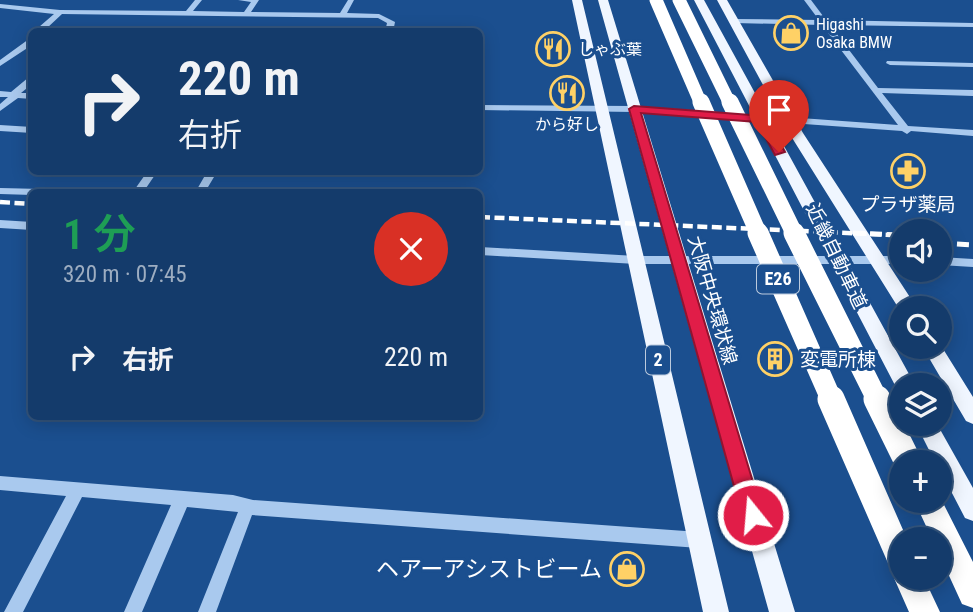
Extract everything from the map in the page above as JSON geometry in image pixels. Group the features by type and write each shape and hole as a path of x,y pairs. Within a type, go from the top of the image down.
{"highway":[{"name":"E26","path":"656,0 889,532"},
{"name":"近畿自動車道","path":"679,0 902,450"},
{"path":"933,513 973,593"},
{"path":"915,590 925,612"}],"main road":[{"name":"2","path":"577,0 716,612"},
{"path":"592,62 593,0"},
{"name":"大阪中央環状線","path":"603,0 782,612"},
{"path":"699,0 898,373"},
{"path":"722,0 788,120 900,296"},
{"path":"939,359 973,415"},
{"path":"933,436 973,510"}],"street":[{"path":"33,9 45,0"},
{"path":"94,12 111,0"},
{"path":"188,13 200,0"},
{"path":"242,0 256,0"},
{"path":"247,13 256,0"},
{"path":"344,15 351,0"},
{"path":"807,0 907,131"},
{"path":"0,6 60,12 344,15 386,18 391,22 390,28"},
{"path":"0,17 15,7"},
{"path":"43,28 60,12"},
{"path":"735,21 973,25"},
{"path":"0,64 28,44"},
{"path":"890,63 973,65"},
{"path":"0,108 28,83"},
{"path":"877,90 973,93"},
{"path":"0,94 28,96"},
{"path":"483,108 634,109 907,131 973,133"},
{"path":"0,128 28,130"},
{"path":"0,191 28,192"},
{"path":"0,224 28,226"},
{"path":"483,251 636,260 889,261"},
{"path":"952,262 973,263"},
{"path":"0,483 233,503 247,508 699,540"},
{"path":"13,612 78,490"},
{"path":"133,612 182,499"},
{"path":"207,612 247,508"}],"railway":[{"path":"0,202 28,204"},
{"path":"483,217 889,235"},
{"path":"853,233 889,234"},
{"path":"952,244 973,245"}],"place":[{"name":"Higashi Osaka BMW","path":"791,33"},
{"name":"しゃぶ葉","path":"553,49"},
{"name":"から好し","path":"567,93"},
{"name":"プラザ薬局","path":"908,171"},
{"name":"変電所棟","path":"775,359"},
{"name":"ヘアーアシストビーム","path":"627,569"}],"route":[{"path":"753,515 634,109 761,118 779,152"}]}
